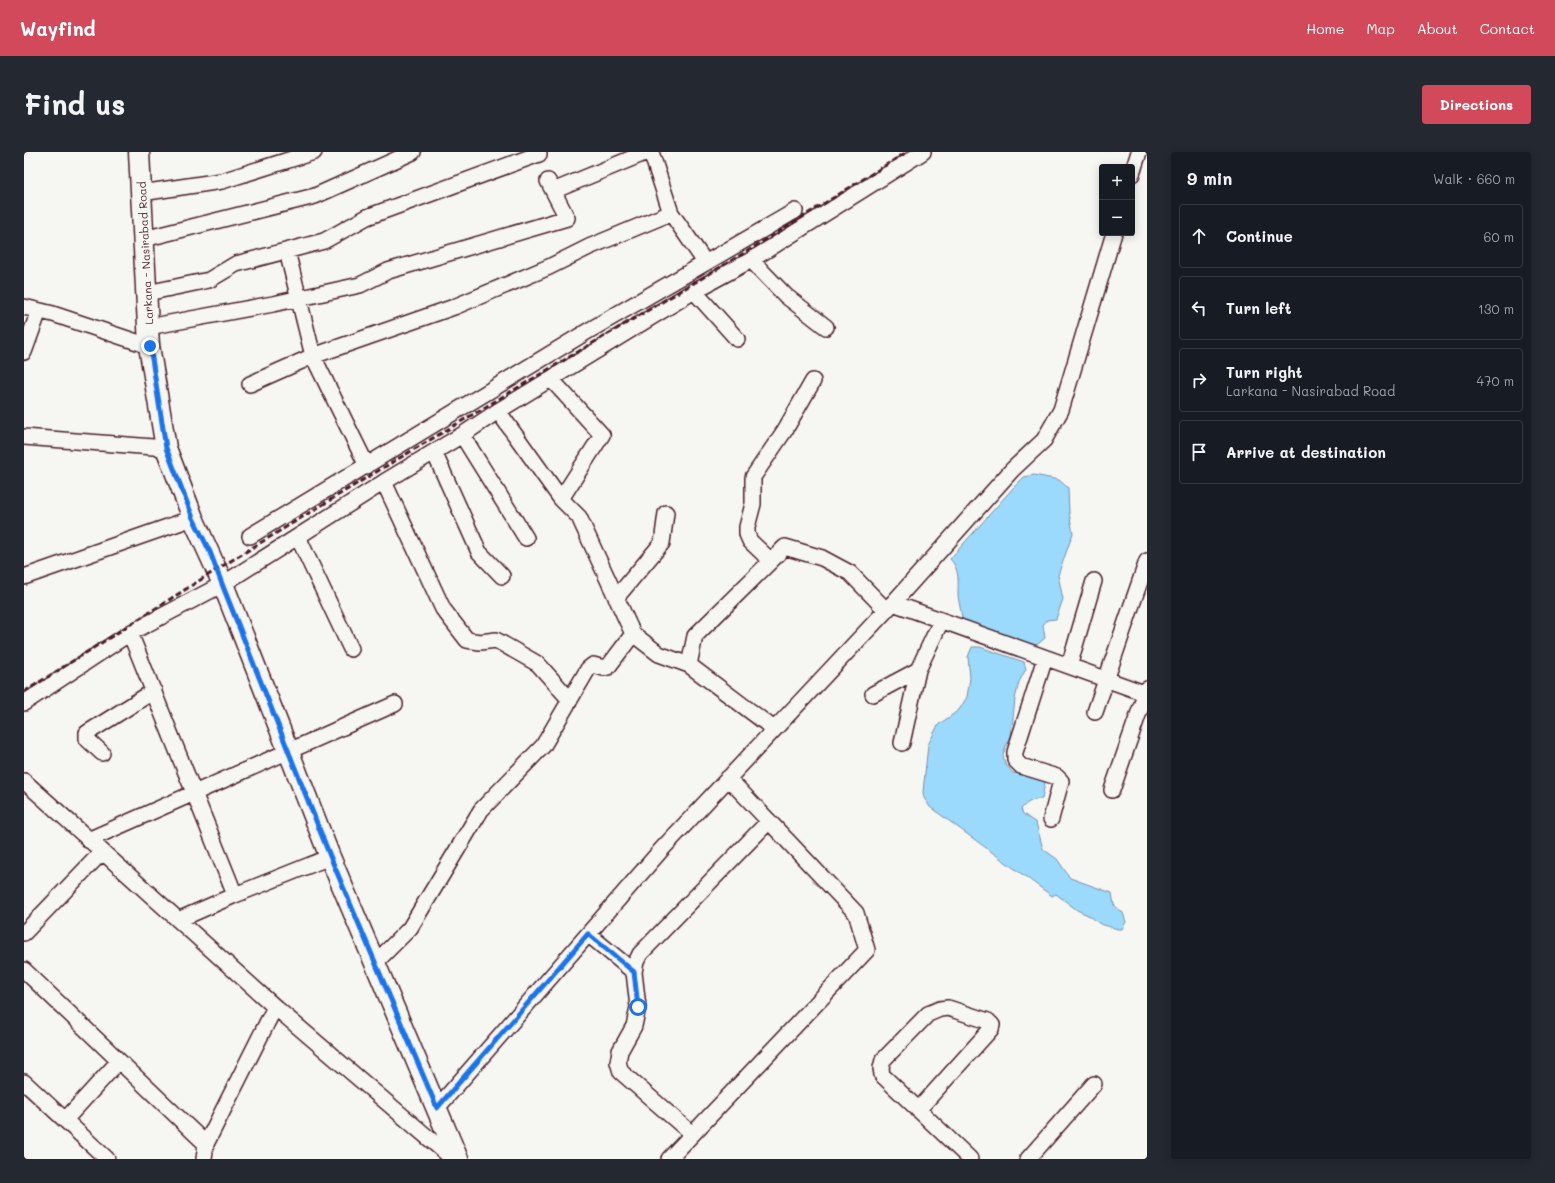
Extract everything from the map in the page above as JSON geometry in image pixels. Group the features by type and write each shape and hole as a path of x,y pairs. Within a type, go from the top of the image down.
{"main road":[{"name":"Larkana - Nasirabad Road","path":"139,152 148,327 166,448 193,518 210,552 330,856 458,1159"}],"street":[{"path":"141,193 222,181 314,152"},
{"path":"144,239 315,196 413,152"},
{"path":"148,327 298,299 360,285 388,271 567,218 550,186 647,152"},
{"path":"650,152 671,213 705,262"},
{"path":"24,703 130,632 222,584 384,482 462,435 498,411 694,291 751,260 923,152"},
{"path":"1135,164 1138,152"},
{"path":"147,294 209,280 236,264 324,241 366,218 539,154"},
{"path":"250,536 588,331 795,211"},
{"path":"250,384 313,356 454,307 549,267 589,246 671,213"},
{"path":"437,1108 662,849 890,606 1012,470 1044,440 1061,410 1113,236"},
{"path":"286,250 313,356 367,466"},
{"path":"751,260 786,296 826,327"},
{"path":"694,291 737,339"},
{"path":"24,352 29,307 150,346"},
{"path":"551,379 602,434 561,499"},
{"path":"771,561 750,541 747,534 747,527 753,504 753,477 785,430 813,381"},
{"path":"498,411 561,499 579,517 633,634 658,654 689,665 774,730"},
{"path":"462,435 526,538"},
{"path":"24,437 166,448"},
{"path":"434,452 479,552 502,576"},
{"path":"384,482 443,609 467,640 480,642 496,640 538,664 570,700"},
{"path":"616,598 662,543 666,513"},
{"path":"24,577 193,518"},
{"path":"298,537 350,649"},
{"path":"689,665 695,636 785,547 822,558 850,573 890,606 941,621 1146,692 1112,790"},
{"path":"1095,712 1147,561"},
{"path":"1069,666 1094,581"},
{"path":"902,742 918,670 941,621"},
{"path":"130,632 235,895"},
{"path":"375,963 410,928 481,810 543,746 588,669 593,665 604,668 608,667 633,634"},
{"path":"1045,658 1015,752 1015,760 1021,766 1057,777 1061,781 1051,819"},
{"path":"873,694 918,670"},
{"path":"102,753 87,739 88,733 154,691"},
{"path":"88,840 395,704"},
{"path":"669,1159 867,950 856,913 728,778"},
{"path":"24,781 275,1007 453,1159"},
{"path":"692,1134 621,1072 618,1062 620,1051 634,1026 638,1007 634,972 636,962 640,954 769,821"},
{"path":"24,933 102,852"},
{"path":"178,920 330,856"},
{"path":"588,934 634,972"},
{"path":"24,970 206,1144"},
{"path":"204,1159 206,1144 275,1007"},
{"path":"918,1110 991,1029 992,1025 988,1021 948,1008 934,1011 928,1014 883,1060 881,1068 882,1075 918,1110 970,1159"},
{"path":"65,1120 120,1061"},
{"path":"24,1082 65,1120 99,1157"},
{"path":"1028,1159 1094,1084"}],"water":[{"path":"1034,475 1059,480 1068,488 1069,513 1073,533 1058,575 1063,599 1056,619 1047,620 1043,625 1045,638 1038,644 1028,647 973,628 962,618 958,595 957,571 950,559 1024,477"},
{"path":"972,647 980,647 1024,662 1026,669 1019,682 1015,699 1011,736 1003,755 1005,764 1013,773 1036,777 1045,782 1042,799 1030,801 1021,809 1023,814 1036,823 1043,849 1057,859 1070,878 1112,893 1114,905 1123,913 1126,922 1122,929 1100,924 1090,916 1077,910 1056,894 1052,896 930,807 924,798 923,792 928,745 938,725 959,710 967,697 970,678 968,657"}],"railway":[{"path":"24,692 216,570 371,475 751,249 907,152"}],"route":[{"path":"150,346 166,448 193,518 210,552 330,856 437,1108 588,934 634,972 638,1007"}]}
